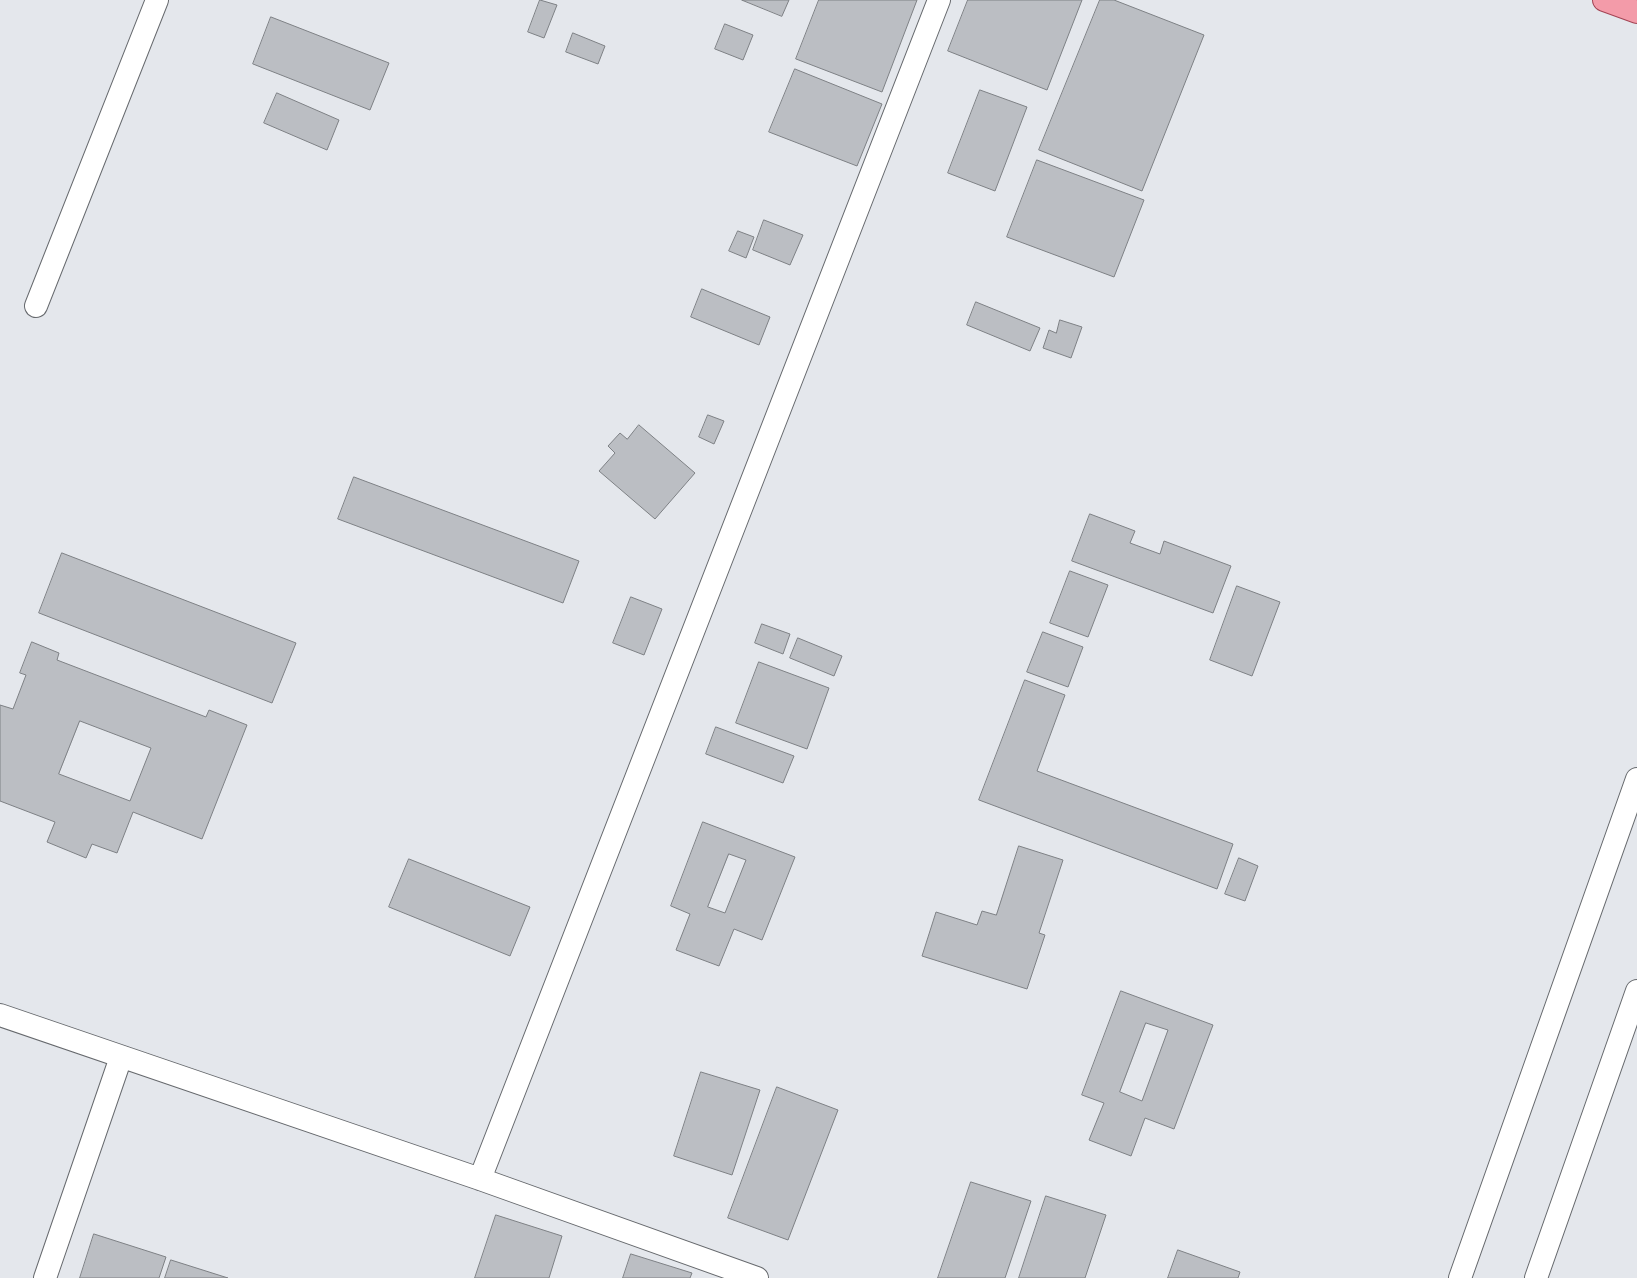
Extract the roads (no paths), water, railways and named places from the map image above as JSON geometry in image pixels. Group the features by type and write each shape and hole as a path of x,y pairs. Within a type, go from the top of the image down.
{"main road":[{"path":"1604,0 1637,12"}],"street":[{"path":"36,306 157,0"},
{"path":"480,1179 939,0"},
{"path":"1460,1278 1637,779"},
{"path":"1536,1278 1637,992"},
{"path":"0,1015 480,1179 757,1278"},
{"path":"45,1278 121,1056"}]}
